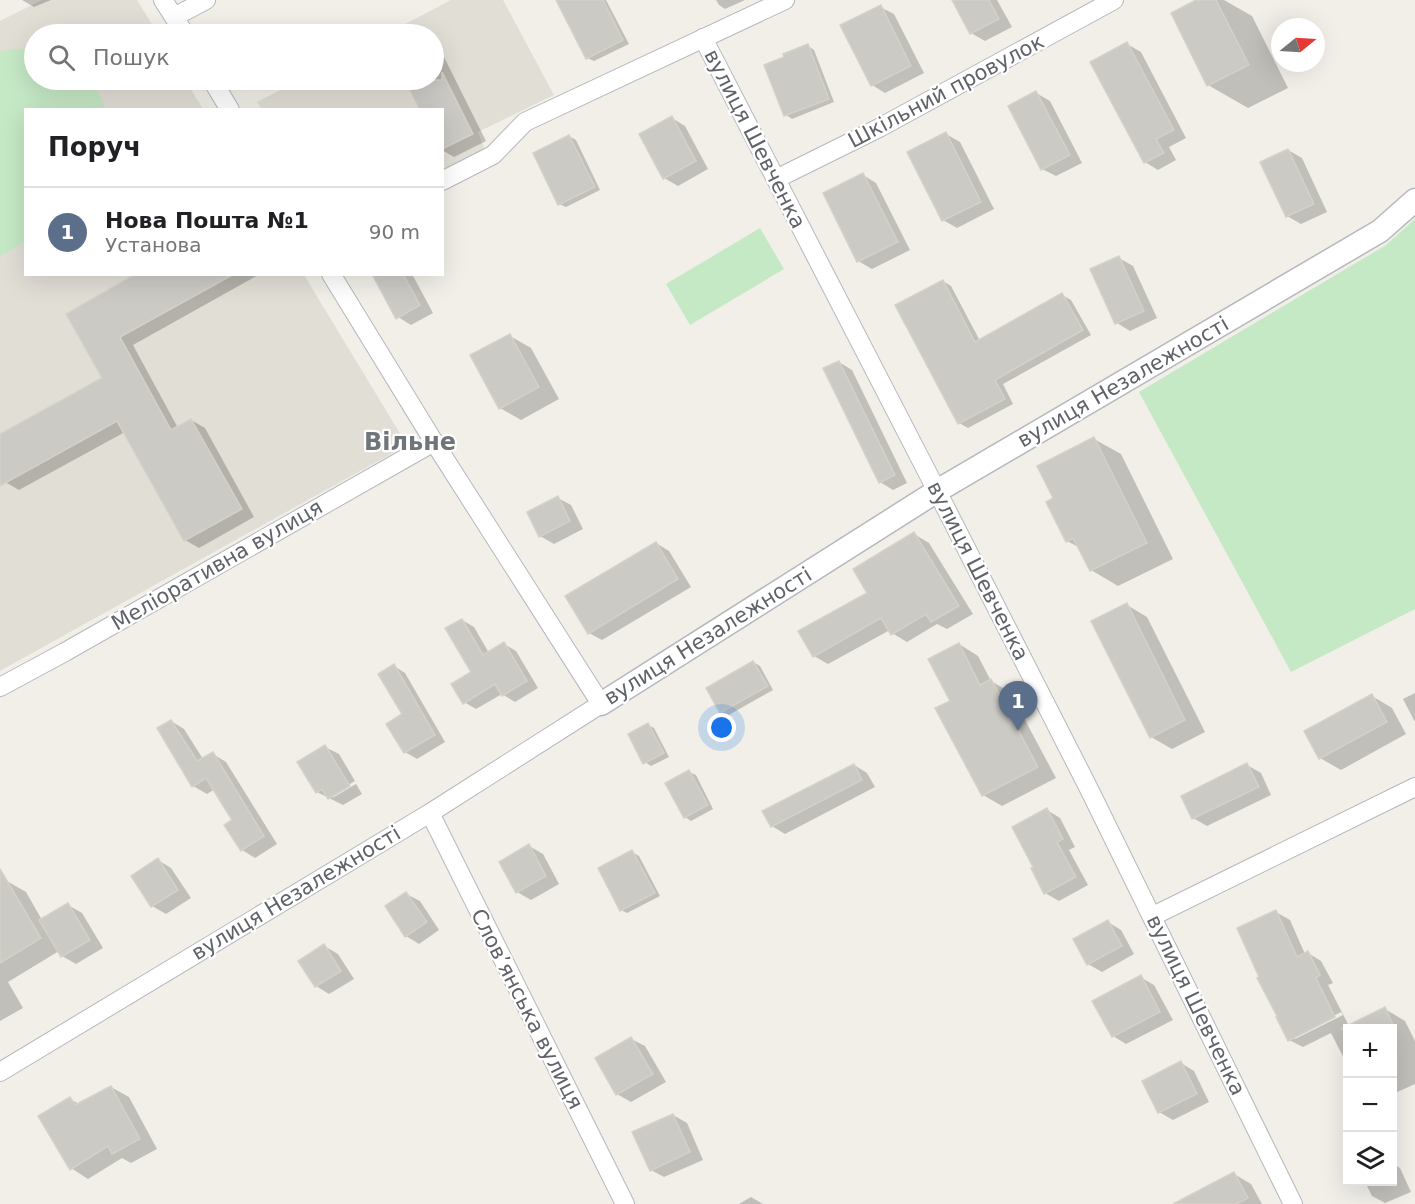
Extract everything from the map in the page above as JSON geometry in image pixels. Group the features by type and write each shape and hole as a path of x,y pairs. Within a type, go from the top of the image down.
{"street":[{"path":"163,0 178,24"},
{"path":"174,17 206,0"},
{"path":"444,180 493,154 525,122 785,0"},
{"name":"Шкільний провулок","path":"776,179 879,128 1114,0"},
{"name":"вулиця Шевченка","path":"703,38 1088,787 1293,1204"},
{"path":"218,90 229,108"},
{"name":"вулиця Незалежності","path":"0,1072 429,813 937,491 1380,231 1415,200"},
{"path":"332,276 434,442 601,704"},
{"name":"Меліоративна вулиця","path":"0,687 434,442"},
{"path":"1153,916 1415,787"},
{"name":"Словʼянська вулиця","path":"429,813 625,1204"}],"shaded area":[{"path":"42,0 137,0 152,24 24,24 24,90 191,90 202,108 24,108 24,276 305,276 407,445 0,671 0,21"},
{"path":"451,0 503,0 554,95 478,132 485,150 444,171 444,108 261,108 257,102 280,90 444,90 444,24 405,24"}],"green space":[{"path":"8,49 24,50 24,90 96,90 105,108 24,108 24,243 0,256 0,52"},
{"path":"1415,219 1415,609 1291,672 1139,392 1386,245"},
{"path":"760,228 784,269 690,325 666,284"}],"building":[{"path":"556,0 603,0 623,40 586,59"},
{"path":"952,0 989,0 999,19 970,34"},
{"path":"1196,0 1216,0 1249,65 1207,86 1171,13"},
{"path":"881,5 911,66 871,86 840,25"},
{"path":"1127,42 1174,130 1156,139 1164,153 1144,163 1090,62"},
{"path":"808,44 829,99 784,116 764,65"},
{"path":"444,76 473,134 444,148 444,108 419,108 410,90 444,90"},
{"path":"1036,91 1070,155 1041,170 1008,106"},
{"path":"672,116 696,161 663,179 639,134"},
{"path":"946,132 981,202 942,221 907,152"},
{"path":"569,135 595,187 558,205 533,153"},
{"path":"1288,149 1314,204 1286,217 1260,162"},
{"path":"863,173 898,242 857,262 823,193"},
{"path":"1119,256 1144,311 1115,324 1090,269"},
{"path":"132,276 230,276 120,337 171,430 191,419 242,509 184,541 117,421 0,486 0,434 102,378 66,314"},
{"path":"373,276 404,276 420,305 396,319"},
{"path":"943,280 975,342 1062,293 1083,330 995,380 1005,399 958,424 895,305"},
{"path":"510,334 539,387 499,409 470,355"},
{"path":"839,361 895,475 879,483 823,368"},
{"path":"1094,437 1147,543 1090,571 1073,538 1066,542 1046,502 1053,498 1037,466"},
{"path":"558,496 570,521 539,537 527,512"},
{"path":"914,532 959,606 931,622 926,614 891,635 881,618 813,657 798,631 867,593 853,569"},
{"path":"656,542 678,579 588,634 565,596"},
{"path":"1127,603 1185,720 1150,738 1091,621"},
{"path":"462,619 483,655 504,642 527,681 502,696 495,684 463,704 451,684 471,672 445,628"},
{"path":"959,643 980,685 991,679 1038,767 982,796 935,708 950,701 928,659"},
{"path":"753,661 768,686 720,713 706,688"},
{"path":"394,664 435,735 404,753 386,724 402,714 378,674"},
{"path":"1372,694 1387,722 1319,759 1304,731"},
{"path":"171,720 197,761 213,752 264,836 241,851 224,825 232,820 206,778 192,787 157,728"},
{"path":"648,723 664,753 643,764 628,734"},
{"path":"325,745 350,786 328,799 322,789 316,793 297,762"},
{"path":"1247,763 1259,787 1192,819 1181,796"},
{"path":"854,764 862,780 771,827 762,811"},
{"path":"689,770 708,805 684,818 665,783"},
{"path":"1047,808 1063,839 1057,842 1076,877 1044,894 1012,827"},
{"path":"529,844 546,876 516,893 499,862"},
{"path":"632,850 655,893 620,911 598,868"},
{"path":"158,858 178,890 151,907 131,876"},
{"path":"0,869 41,938 0,963"},
{"path":"406,892 427,922 405,937 385,906"},
{"path":"68,903 90,940 61,957 39,920"},
{"path":"1276,910 1297,957 1308,951 1320,975 1316,978 1335,1017 1288,1041 1257,978 1259,977 1237,928"},
{"path":"1108,920 1122,946 1087,965 1073,939"},
{"path":"324,944 341,971 315,987 298,961"},
{"path":"1141,975 1160,1012 1112,1037 1092,1001"},
{"path":"1385,1007 1393,1024 1351,1024"},
{"path":"631,1037 653,1074 616,1095 595,1058"},
{"path":"1181,1061 1197,1094 1158,1113 1142,1081"},
{"path":"111,1086 140,1139 112,1154 108,1146 70,1170 38,1116 70,1097 75,1105"},
{"path":"673,1114 690,1152 650,1171 632,1132"},
{"path":"1234,1172 1248,1198 1236,1204 1173,1204"}],"place":[{"name":"Нова Пошта №1","path":"1018,731"}],"district":[{"name":"Вільне","path":"410,442"}]}
